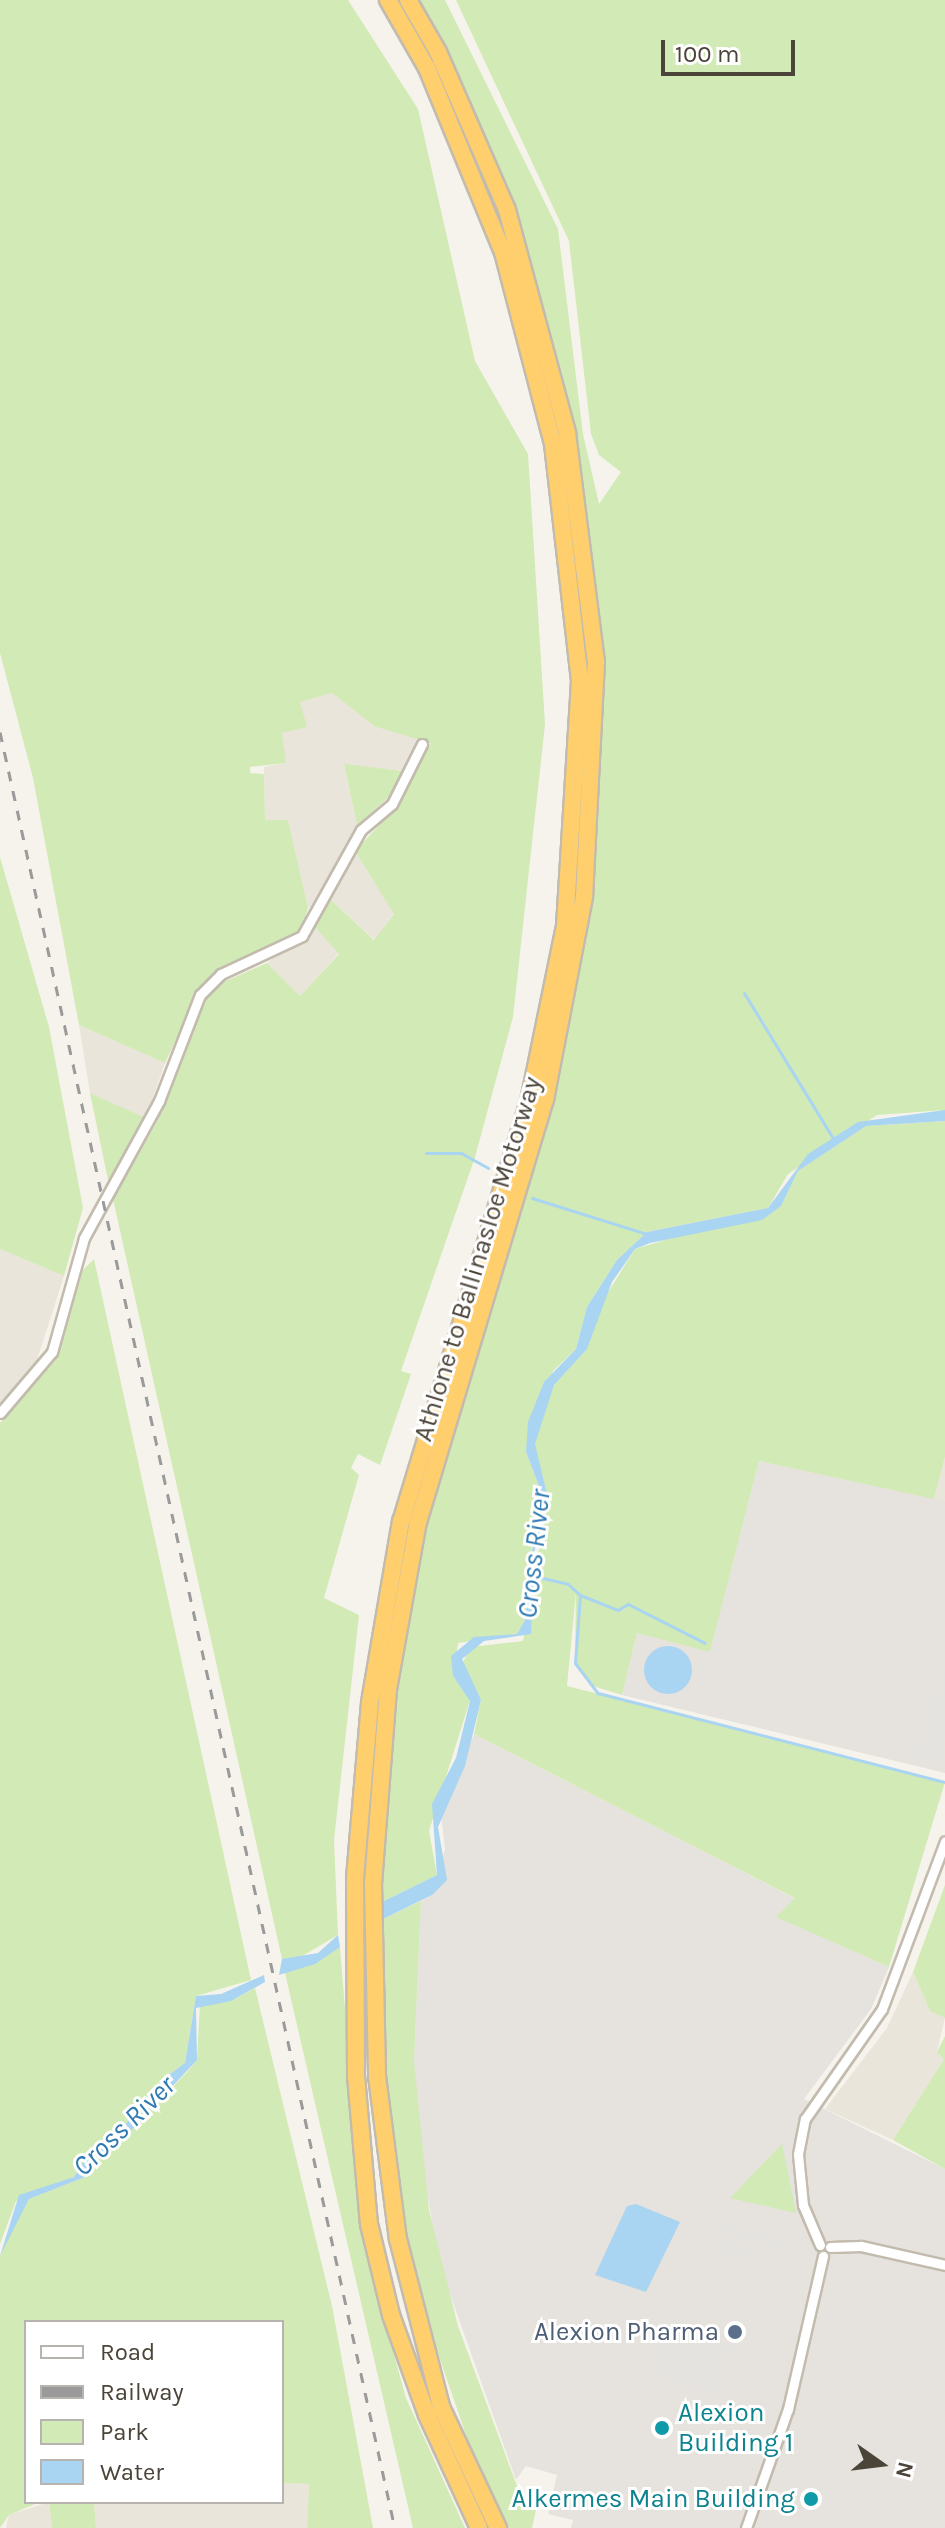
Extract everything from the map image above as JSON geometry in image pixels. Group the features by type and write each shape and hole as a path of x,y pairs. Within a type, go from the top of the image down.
{"highway":[{"name":"Athlone to Ballinasloe Motorway","path":"388,0 427,68 503,252 553,444 580,681 565,926 529,1101 401,1521 370,1703 355,1878 356,2076 369,2224 421,2401 479,2528"},
{"name":"Athlone to Ballinasloe Motorway","path":"408,0 438,52 507,210 567,433 596,661 584,897 545,1099 418,1521 388,1689 373,1883 377,2076 398,2239 441,2407 498,2528"}],"street":[{"path":"0,1413 52,1352 84,1238 159,1101 200,995 221,974 302,936 354,841 392,804 422,744"},
{"path":"746,2528 788,2409 825,2246 803,2205 798,2154 805,2119 882,2009 945,1841"},
{"path":"825,2246 861,2246 945,2265"}],"shaded area":[{"path":"332,693 374,726 419,735 402,771 344,765 357,825 319,902 308,908 288,821 265,820 264,767 285,763 282,732 299,702"},
{"path":"355,851 394,913 375,940 331,900"},
{"path":"314,926 339,953 300,996 267,963"},
{"path":"79,1025 165,1063 146,1118 90,1093"},
{"path":"0,1249 64,1276 36,1363 0,1403"},
{"path":"945,1457 945,1501 934,1499"},
{"path":"759,1461 945,1501 945,1773 622,1695 637,1633 710,1651"},
{"path":"938,1671 945,1673 945,1739 936,1765 915,1757 924,1731 930,1732"},
{"path":"474,1734 796,1899 777,1917 889,1967 871,2009 804,2099 945,2169 945,2528 571,2528 573,2520 548,2514 557,2475 526,2466 516,2480 440,2266 418,2142 414,2061 421,1901 432,1895 445,1849 441,1815"},
{"path":"913,1972 930,2011 945,2018 937,2051 944,2059 893,2140 825,2109 887,2028"},
{"path":"719,2223 780,2241 778,2248 717,2231"},
{"path":"714,2238 748,2247 744,2260 710,2251"},
{"path":"776,2287 783,2289 771,2335 764,2333"},
{"path":"662,2327 730,2344 717,2394 649,2376"},
{"path":"284,2483 309,2484 307,2528 96,2528 94,2504 284,2504"},
{"path":"49,2504 52,2528 6,2528 9,2515"}],"green space":[{"path":"0,0 348,0 418,109 475,361 528,454 545,724 513,1017 475,1157 401,1371 411,1374 380,1465 358,1454 351,1468 359,1475 324,1598 359,1615 334,1840 338,1935 299,1958 282,1959 113,1199 157,1122 210,988 267,963 300,996 339,954 314,926 331,900 374,940 394,914 355,851 399,804 430,743 374,726 332,693 300,702 307,727 282,733 286,763 250,767 250,773 264,774 265,820 288,820 308,908 303,925 286,943 203,982 165,1063 79,1025 33,778 0,653"},
{"path":"415,0 445,0 558,229 583,434 599,504 621,472 599,455 591,434 569,241 456,0 945,0 945,1110 877,1115 788,1174 768,1208 647,1232 617,1260 587,1307 576,1349 553,1371 526,1452 539,1486 525,1620 517,1634 458,1643 453,1676 470,1700 429,1831 437,1875 380,1903 395,1685 421,1536 565,1039 592,874 601,714 587,517 553,347 529,263"},
{"path":"344,764 402,771 390,796 357,825"},
{"path":"0,857 49,1027 83,1208 64,1276 0,1249"},
{"path":"90,1093 146,1118 113,1182 108,1180"},
{"path":"945,1121 945,1457 934,1499 759,1461 710,1652 637,1633 622,1695 590,1685 575,1663 576,1592 567,1686 945,1782 889,1967 776,1917 795,1898 474,1734 481,1700 461,1667 470,1647 523,1641 548,1498 534,1444 542,1415 554,1385 587,1349 597,1310 635,1249 781,1206 798,1171 866,1126"},
{"path":"94,1259 251,1980 196,1996 185,2063 162,2080 119,2132 89,2152 74,2177 16,2201 0,2244 0,1423 55,1361 83,1270"},
{"path":"945,1885 945,2018 930,2011 913,1972"},
{"path":"421,1901 414,2061 429,2210 458,2326 521,2497 536,2510 532,2528 509,2528 478,2470 410,2272 391,2166 379,1983 383,1919"},
{"path":"340,1947 364,2245 406,2398 465,2528 413,2528 285,1973"},
{"path":"255,1988 332,2306 373,2528 307,2528 309,2484 284,2483 284,2320 24,2320 24,2504 35,2504 9,2515 0,2528 0,2256 29,2199 85,2177 97,2155 125,2137 197,2060 200,2003 231,2001"},
{"path":"945,2036 945,2169 893,2140 944,2059 937,2052"},
{"path":"782,2144 796,2213 730,2198"},
{"path":"49,2504 94,2504 96,2528 52,2528"}],"water":[{"path":"945,1110 945,1121 866,1126 798,1171 781,1206 762,1220 650,1243 635,1249 612,1282 587,1349 554,1385 535,1444 548,1498 534,1553 531,1634 484,1641 462,1659 481,1700 465,1766 438,1827 447,1880 432,1895 383,1919 380,1903 437,1875 432,1804 456,1758 470,1701 453,1676 451,1656 474,1637 517,1634 525,1620 539,1486 526,1452 528,1422 544,1382 576,1349 587,1307 617,1260 647,1232 768,1208 808,1154 858,1122"},
{"path":"668,1646 685,1653 692,1670 685,1687 668,1694 651,1687 644,1670 651,1653"},
{"path":"338,1935 340,1947 315,1964 279,1975 282,1959 318,1953"},
{"name":"Cross River","path":"264,1975 265,1982 231,2001 196,2008 197,2060 125,2137 97,2155 85,2177 29,2199 0,2256 19,2195 74,2177 95,2143 119,2132 162,2080 185,2063 196,1996 221,1994"},
{"path":"636,2204 680,2222 646,2292 595,2275 627,2206"}],"waterway":[{"path":"744,993 834,1140"},
{"path":"426,1153 461,1153 488,1168"},
{"path":"532,1198 650,1235"},
{"name":"Cross River","path":"534,1576 568,1584 580,1595 575,1663 598,1693 945,1782"},
{"path":"580,1595 618,1610 628,1604 705,1643"}],"railway":[{"path":"0,732 395,2528"}],"place":[{"name":"Alexion Pharma","path":"735,2332"},
{"name":"Alexion Building 1","path":"662,2428"},
{"name":"Alkermes Main Building","path":"811,2499"}]}
